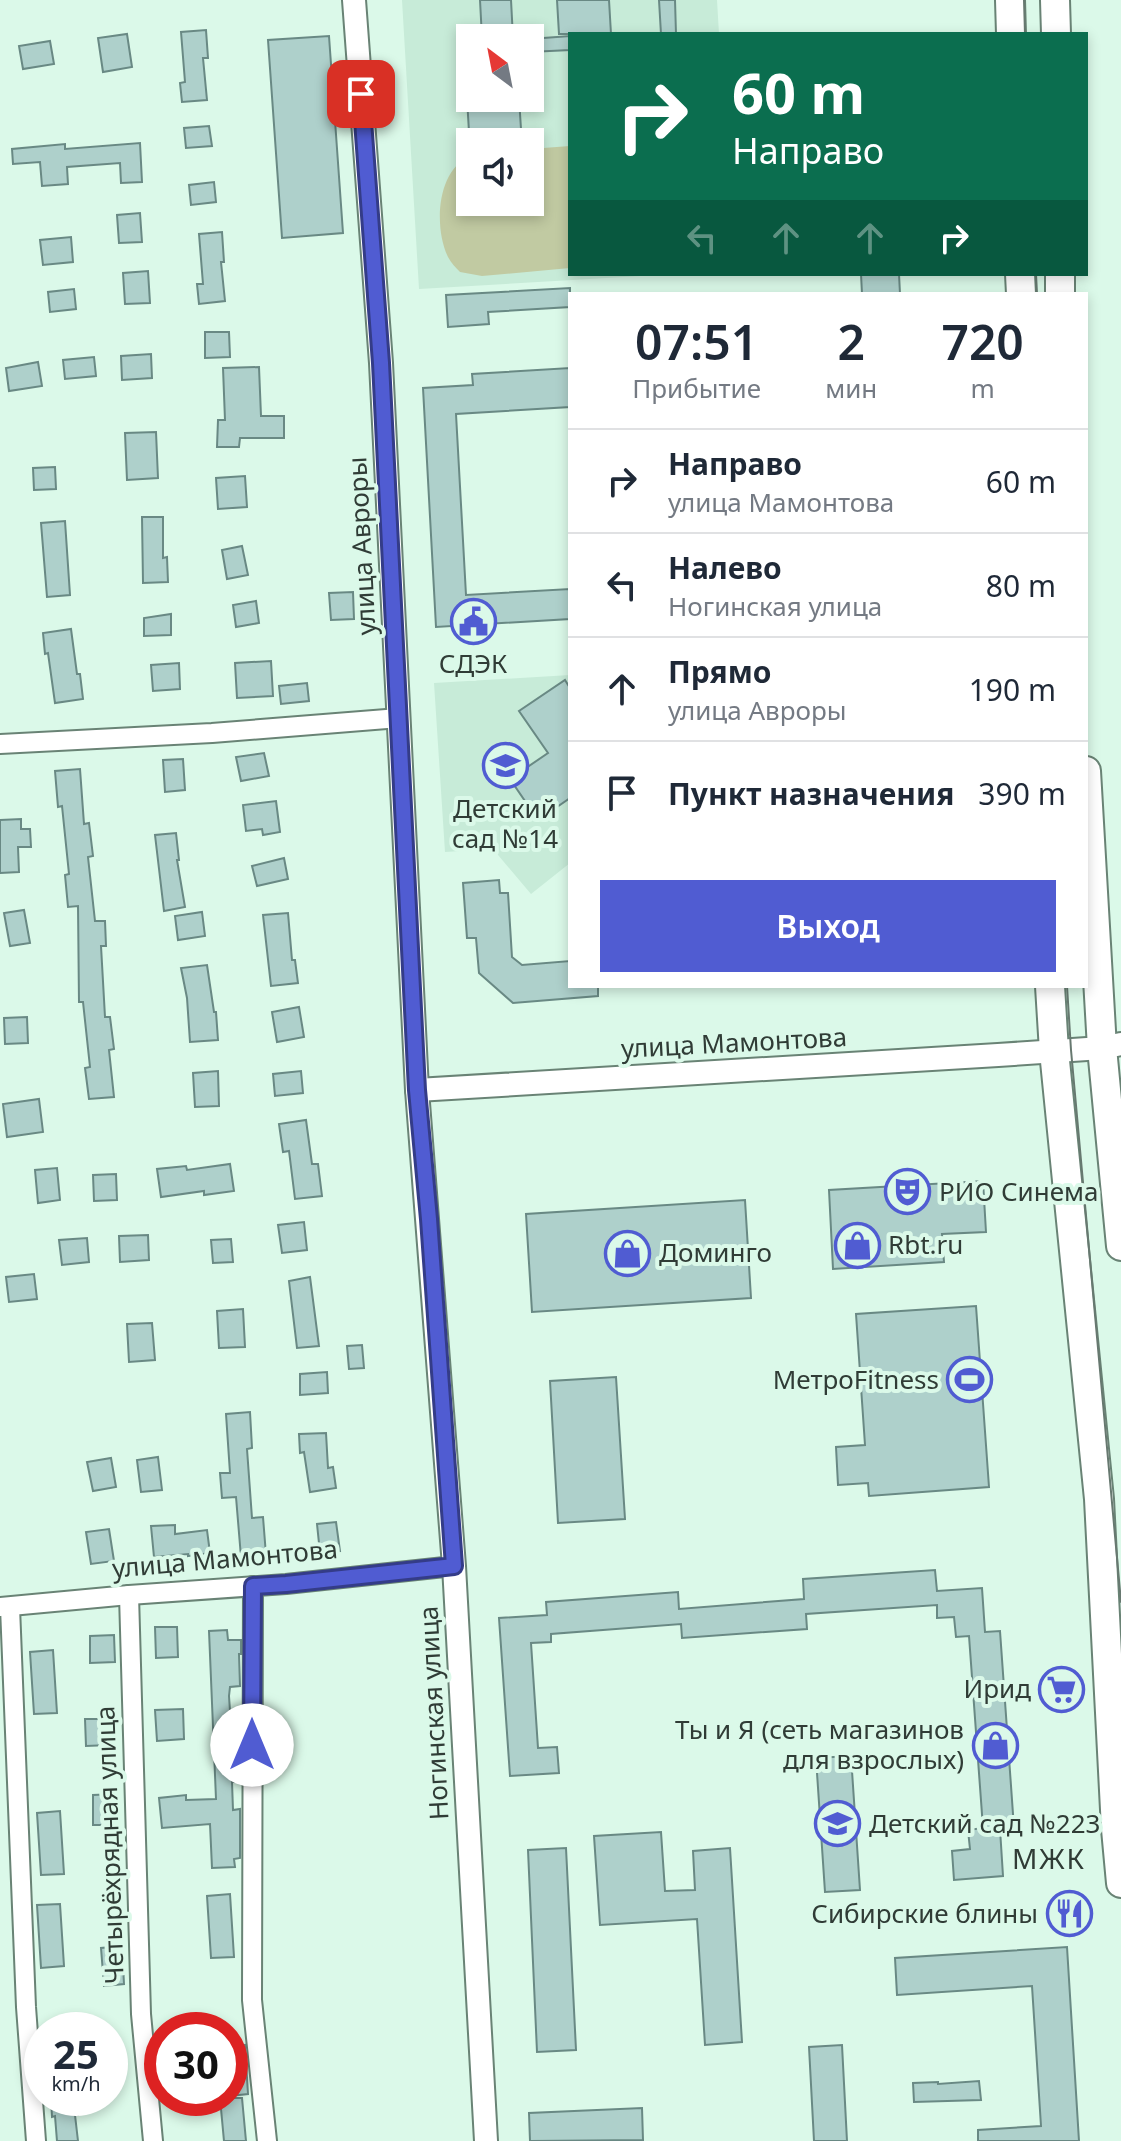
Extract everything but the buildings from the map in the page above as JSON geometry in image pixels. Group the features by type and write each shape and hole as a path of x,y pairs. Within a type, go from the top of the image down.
{"main road":[{"path":"1010,0 1011,32"},
{"path":"1055,0 1056,32"},
{"path":"1088,790 1115,1049 1121,1246"},
{"path":"1050,988 1099,1499 1121,1883"}],"street":[{"name":"улица Авроры","path":"354,0 381,363 417,1090"},
{"path":"0,744 212,733 399,718"},
{"name":"улица Мамонтова","path":"417,1090 1115,1049"},
{"name":"Ногинская улица","path":"417,1090 454,1566 486,2141"},
{"name":"улица Мамонтова","path":"5,1607 286,1584 454,1566"},
{"path":"253,1586 252,2000 267,2141"},
{"name":"Четырёхрядная улица","path":"129,1595 141,2014 153,2141"},
{"path":"5,1607 36,2141"}],"shaded area":[{"path":"402,0 717,0 719,32 568,32 568,276 641,276 419,289"},
{"path":"568,146 568,268 482,276 460,272 449,259 441,231 441,201 450,174 456,167 456,216 544,216 544,148"},
{"name":"Детский сад №14","path":"568,675 568,865 531,894 493,849 445,852 434,683"}],"tram line":[{"path":"1024,0 1025,32"},
{"path":"1036,276 1037,292"},
{"path":"1067,988 1121,1602"}],"place":[{"name":"СДЭК","path":"473,621"},
{"name":"Детский сад №14","path":"505,766"},
{"name":"РИО Синема","path":"908,1192"},
{"name":"Rbt.ru","path":"857,1245"},
{"name":"Доминго","path":"628,1253"},
{"name":"МетроFitness","path":"970,1380"},
{"name":"Ирид","path":"1062,1689"},
{"name":"Ты и Я (сеть магазинов для взрослых)","path":"995,1745"},
{"name":"Детский сад №223","path":"838,1824"},
{"name":"Сибирские блины","path":"1069,1914"}],"district":[{"name":"МЖК","path":"1049,1859"}],"route":[{"path":"252,1745 253,1586 454,1566 417,1090 381,363 361,94"}]}
